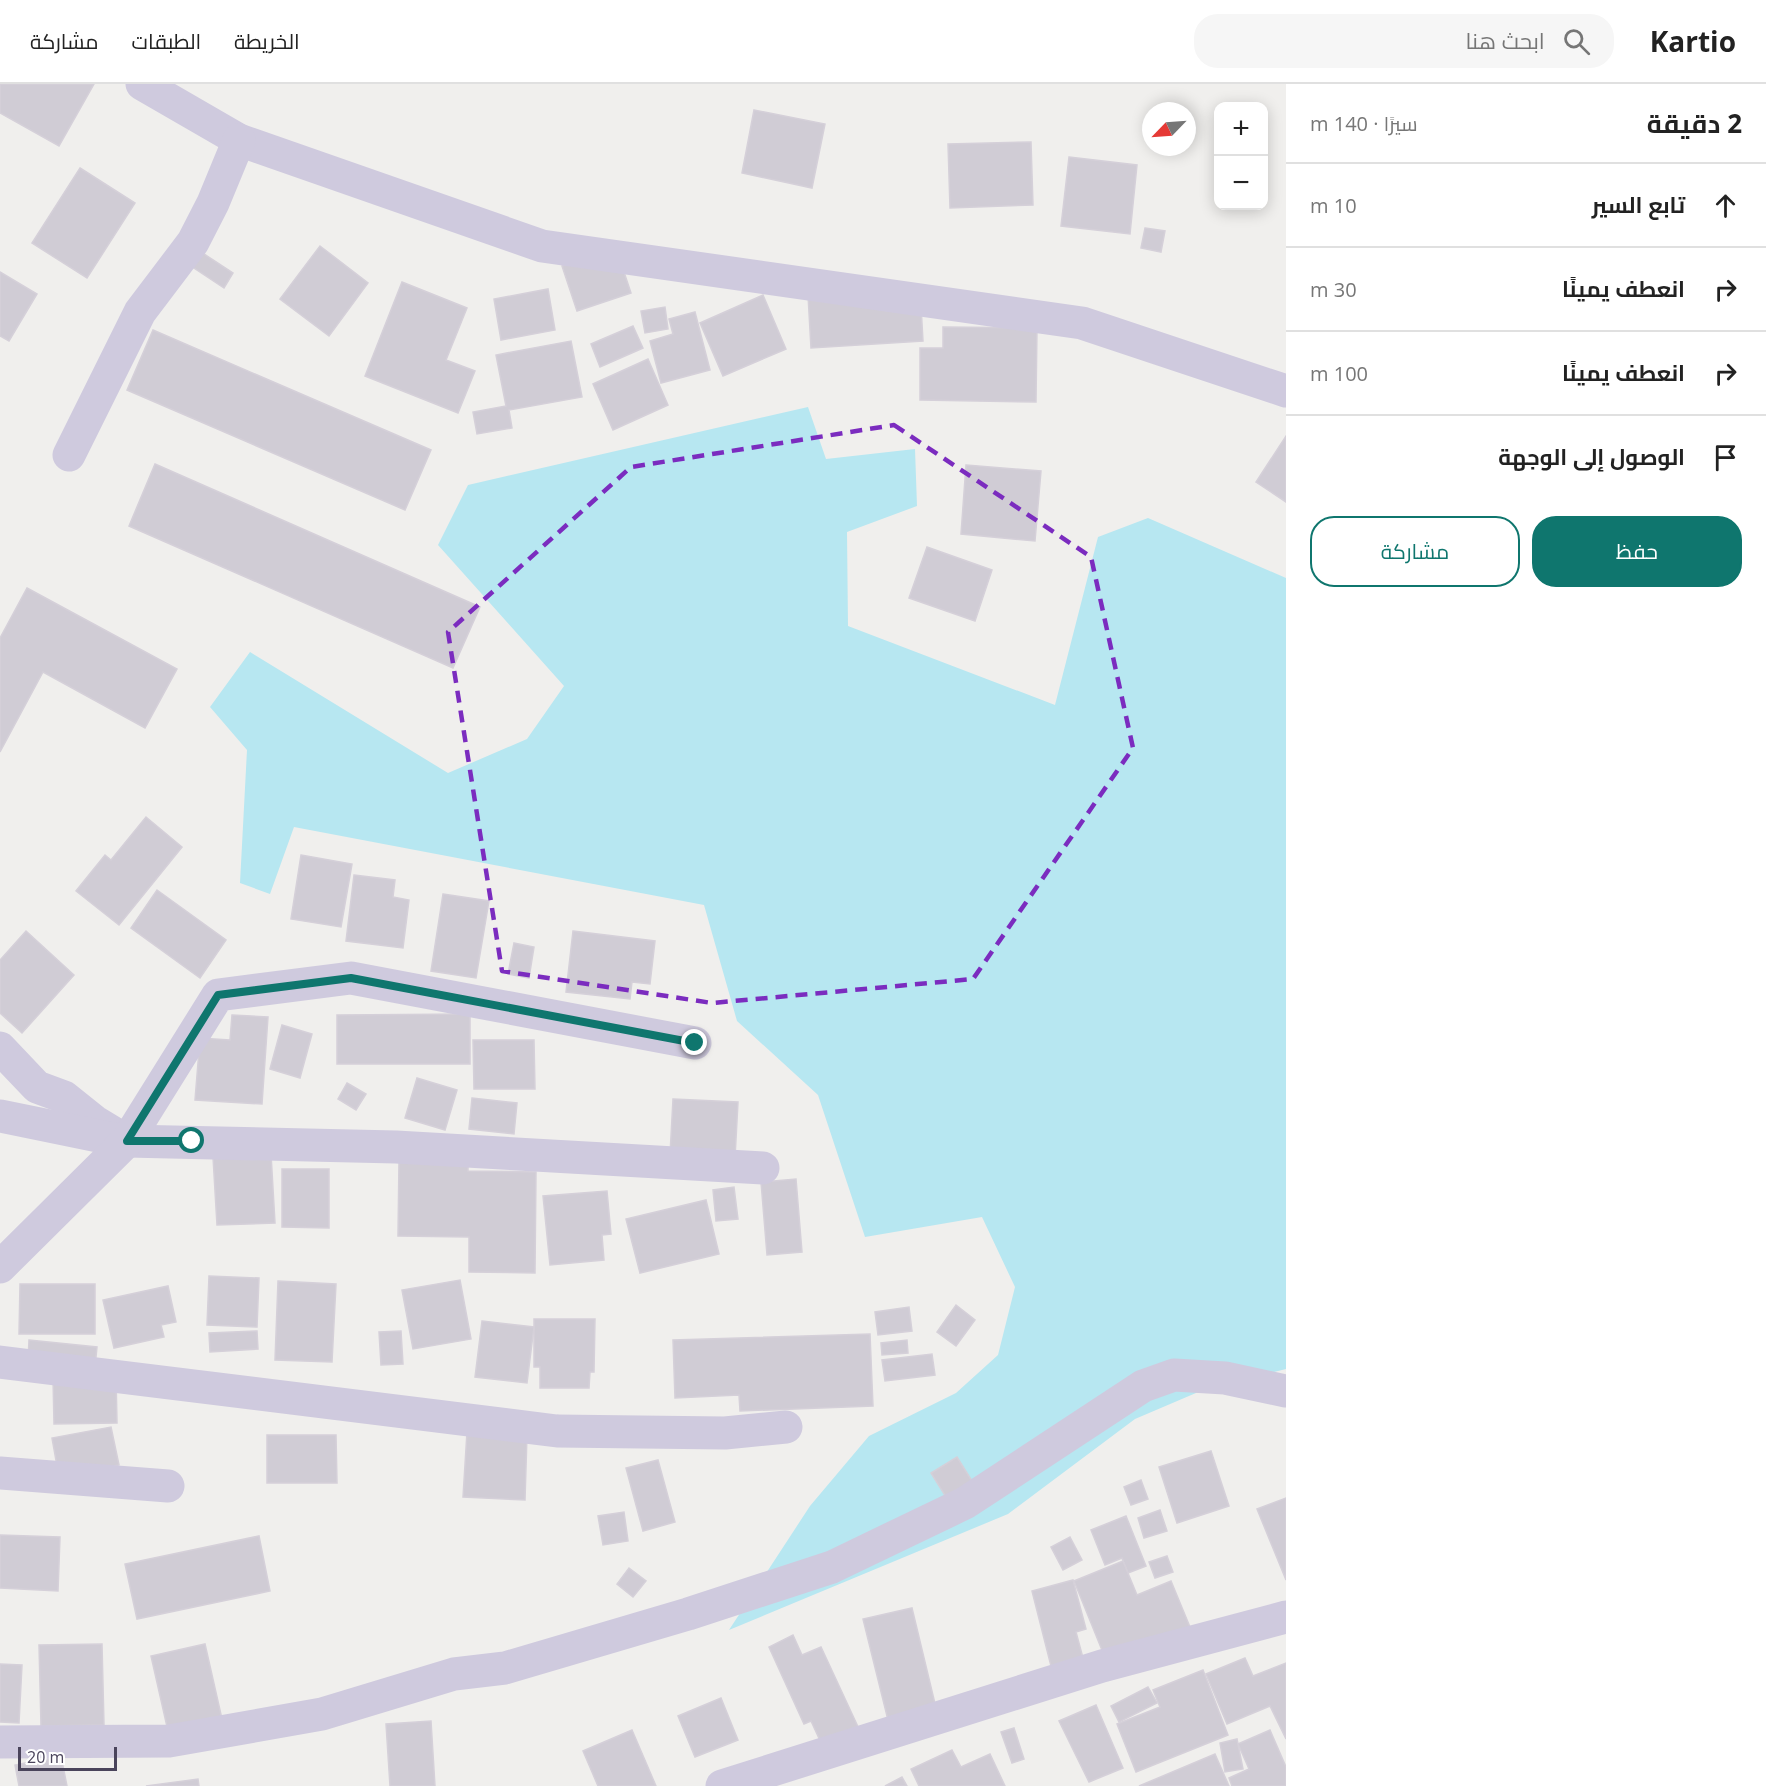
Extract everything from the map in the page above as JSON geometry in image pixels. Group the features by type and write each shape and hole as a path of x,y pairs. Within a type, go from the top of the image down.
{"street":[{"path":"142,84 239,140 542,246 1082,323 1286,391"},
{"path":"69,455 140,312 193,242 213,203 239,140"},
{"path":"0,1267 127,1141 218,995 351,978 695,1043"},
{"path":"0,1048 37,1087 64,1097 94,1121 127,1141"},
{"path":"0,1116 127,1141 396,1147 763,1168"},
{"path":"0,1362 557,1431 725,1433 786,1428"},
{"path":"0,1742 169,1741 322,1714 454,1674 505,1668 688,1614 832,1567 965,1503 1143,1386 1174,1375 1225,1378 1286,1391"},
{"path":"0,1473 168,1486"},
{"path":"722,1786 1102,1666 1286,1617"}],"highlighted area":[{"path":"894,425 1091,557 1133,748 973,979 712,1003 502,971 448,632 631,467"}],"shaded area":[{"path":"808,407 826,459 915,449 917,506 847,532 848,626 1055,705 1098,537 1148,518 1286,578 1286,1369 1203,1390 1135,1419 1008,1514 729,1630 810,1506 869,1436 956,1393 998,1355 1015,1287 982,1217 865,1237 818,1095 737,1021 704,905 294,827 270,894 240,883 247,750 210,707 250,652 448,773 527,739 564,686 438,545 468,485"}],"building":[{"path":"0,84 94,84 59,146 0,113"},
{"path":"754,110 825,124 812,188 742,173"},
{"path":"1031,142 1033,205 950,208 948,144"},
{"path":"1069,157 1137,165 1130,234 1061,226"},
{"path":"80,168 135,203 87,278 32,243"},
{"path":"1145,228 1165,231 1161,252 1141,248"},
{"path":"320,246 368,283 329,336 280,299"},
{"path":"616,248 631,293 577,311 562,266"},
{"path":"201,252 233,273 224,288 191,266"},
{"path":"0,272 37,294 9,341 0,336"},
{"path":"402,282 467,308 446,360 475,371 458,413 365,376"},
{"path":"920,288 923,341 811,348 808,295"},
{"path":"548,289 555,330 501,340 494,299"},
{"path":"763,295 786,349 723,376 700,323"},
{"path":"665,307 668,329 645,333 641,311"},
{"path":"695,312 710,370 661,383 650,341 673,334 669,319"},
{"path":"633,326 643,348 600,367 591,344"},
{"path":"943,327 1037,328 1036,402 920,400 920,348 943,348"},
{"path":"153,330 431,450 405,510 127,390"},
{"path":"571,341 582,397 509,410 512,428 477,434 473,412 506,406 496,355"},
{"path":"648,359 668,405 613,430 593,384"},
{"path":"1286,436 1286,502 1256,482"},
{"path":"155,464 480,607 453,668 129,526"},
{"path":"966,465 1041,471 1035,541 961,534"},
{"path":"927,547 992,570 975,621 909,598"},
{"path":"27,588 177,669 145,728 43,672 0,752 0,638"},
{"path":"146,817 182,847 119,925 76,891 105,855 111,860"},
{"path":"301,855 352,864 341,927 291,919"},
{"path":"354,875 395,880 393,897 409,900 403,948 346,941"},
{"path":"157,890 226,940 200,978 131,928"},
{"path":"443,894 489,901 476,978 431,971"},
{"path":"26,931 74,975 22,1033 0,1013 0,960"},
{"path":"573,931 655,941 650,984 632,982 630,999 566,992"},
{"path":"514,943 534,947 529,978 508,974"},
{"path":"470,1014 470,1064 337,1064 337,1015"},
{"path":"232,1015 268,1017 262,1104 195,1100 200,1038 230,1040"},
{"path":"282,1025 312,1034 300,1078 270,1069"},
{"path":"473,1040 534,1040 535,1089 474,1089"},
{"path":"417,1078 457,1090 445,1130 405,1118"},
{"path":"347,1083 366,1094 356,1110 338,1099"},
{"path":"472,1098 517,1103 514,1134 469,1129"},
{"path":"673,1099 738,1102 735,1158 670,1155"},
{"path":"271,1154 275,1223 217,1225 213,1157"},
{"path":"399,1160 468,1161 468,1171 536,1172 535,1273 469,1272 469,1237 398,1236"},
{"path":"282,1169 329,1169 329,1228 282,1227"},
{"path":"796,1179 802,1252 767,1255 761,1182"},
{"path":"734,1187 738,1219 716,1221 713,1190"},
{"path":"607,1191 611,1234 602,1235 604,1260 550,1265 543,1196"},
{"path":"706,1200 719,1254 640,1273 626,1219"},
{"path":"209,1276 259,1278 257,1327 207,1325"},
{"path":"460,1280 471,1339 413,1349 402,1290"},
{"path":"278,1281 336,1284 332,1362 275,1360"},
{"path":"20,1284 95,1284 95,1334 19,1334"},
{"path":"168,1286 176,1322 161,1325 164,1337 114,1348 103,1300"},
{"path":"956,1305 975,1320 956,1346 937,1332"},
{"path":"909,1307 912,1331 878,1335 875,1312"},
{"path":"534,1319 595,1319 594,1372 590,1372 589,1388 540,1388 540,1367 534,1367"},
{"path":"482,1321 534,1327 527,1383 475,1377"},
{"path":"257,1331 258,1349 210,1352 209,1333"},
{"path":"401,1331 403,1364 381,1365 379,1332"},
{"path":"870,1334 873,1406 740,1411 739,1395 675,1398 673,1340"},
{"path":"29,1340 97,1347 95,1367 28,1361"},
{"path":"907,1340 908,1353 882,1355 881,1343"},
{"path":"932,1354 935,1375 885,1381 882,1360"},
{"path":"116,1376 117,1423 54,1424 53,1378"},
{"path":"111,1427 119,1465 59,1477 52,1438"},
{"path":"467,1432 527,1435 525,1500 463,1497"},
{"path":"267,1435 336,1435 337,1483 267,1483"},
{"path":"1211,1451 1229,1506 1177,1523 1159,1467"},
{"path":"957,1457 972,1481 946,1497 931,1473"},
{"path":"658,1460 675,1522 643,1531 626,1468"},
{"path":"1141,1480 1148,1499 1131,1505 1124,1487"},
{"path":"1286,1498 1286,1580 1257,1509"},
{"path":"1160,1510 1167,1531 1144,1538 1138,1518"},
{"path":"624,1512 628,1541 603,1545 598,1516"},
{"path":"1126,1516 1146,1566 1128,1573 1122,1558 1105,1565 1091,1530"},
{"path":"0,1535 60,1537 58,1591 0,1588"},
{"path":"259,1536 270,1591 137,1619 125,1564"},
{"path":"1070,1537 1082,1560 1063,1570 1051,1547"},
{"path":"1167,1556 1173,1572 1155,1578 1149,1562"},
{"path":"1123,1561 1137,1595 1171,1581 1190,1627 1106,1660 1074,1581"},
{"path":"629,1568 646,1581 633,1597 617,1584"},
{"path":"1073,1580 1086,1629 1076,1632 1083,1658 1051,1666 1032,1591"},
{"path":"912,1608 937,1712 889,1724 863,1619"},
{"path":"793,1635 802,1655 821,1647 860,1731 823,1747 811,1721 804,1724 769,1647"},
{"path":"102,1644 104,1725 41,1726 39,1645"},
{"path":"205,1644 222,1719 168,1731 151,1656"},
{"path":"1245,1658 1253,1676 1286,1663 1286,1739 1270,1706 1227,1724 1206,1674"},
{"path":"0,1664 22,1665 19,1723 0,1722"},
{"path":"1203,1670 1228,1735 1136,1772 1117,1724 1160,1707 1153,1690"},
{"path":"1148,1687 1157,1703 1119,1722 1111,1706"},
{"path":"721,1698 738,1740 695,1757 678,1716"},
{"path":"1096,1705 1123,1768 1089,1782 1059,1721"},
{"path":"431,1721 435,1786 390,1786 386,1724"},
{"path":"1014,1728 1024,1759 1012,1763 1001,1732"},
{"path":"632,1730 656,1786 598,1786 583,1751"},
{"path":"1270,1730 1286,1767 1286,1786 1232,1786 1229,1778 1249,1769 1238,1744"},
{"path":"1237,1739 1243,1769 1225,1772 1220,1743"},
{"path":"952,1750 961,1767 990,1754 1005,1786 919,1786 911,1769"},
{"path":"1215,1754 1229,1786 1139,1786"},
{"path":"61,1756 67,1786 19,1786 15,1765"},
{"path":"902,1777 907,1786 885,1786"},
{"path":"198,1779 199,1786 146,1786"}],"route":[{"path":"192,1141 127,1141 189,1045 218,995 351,978 695,1043"}]}
